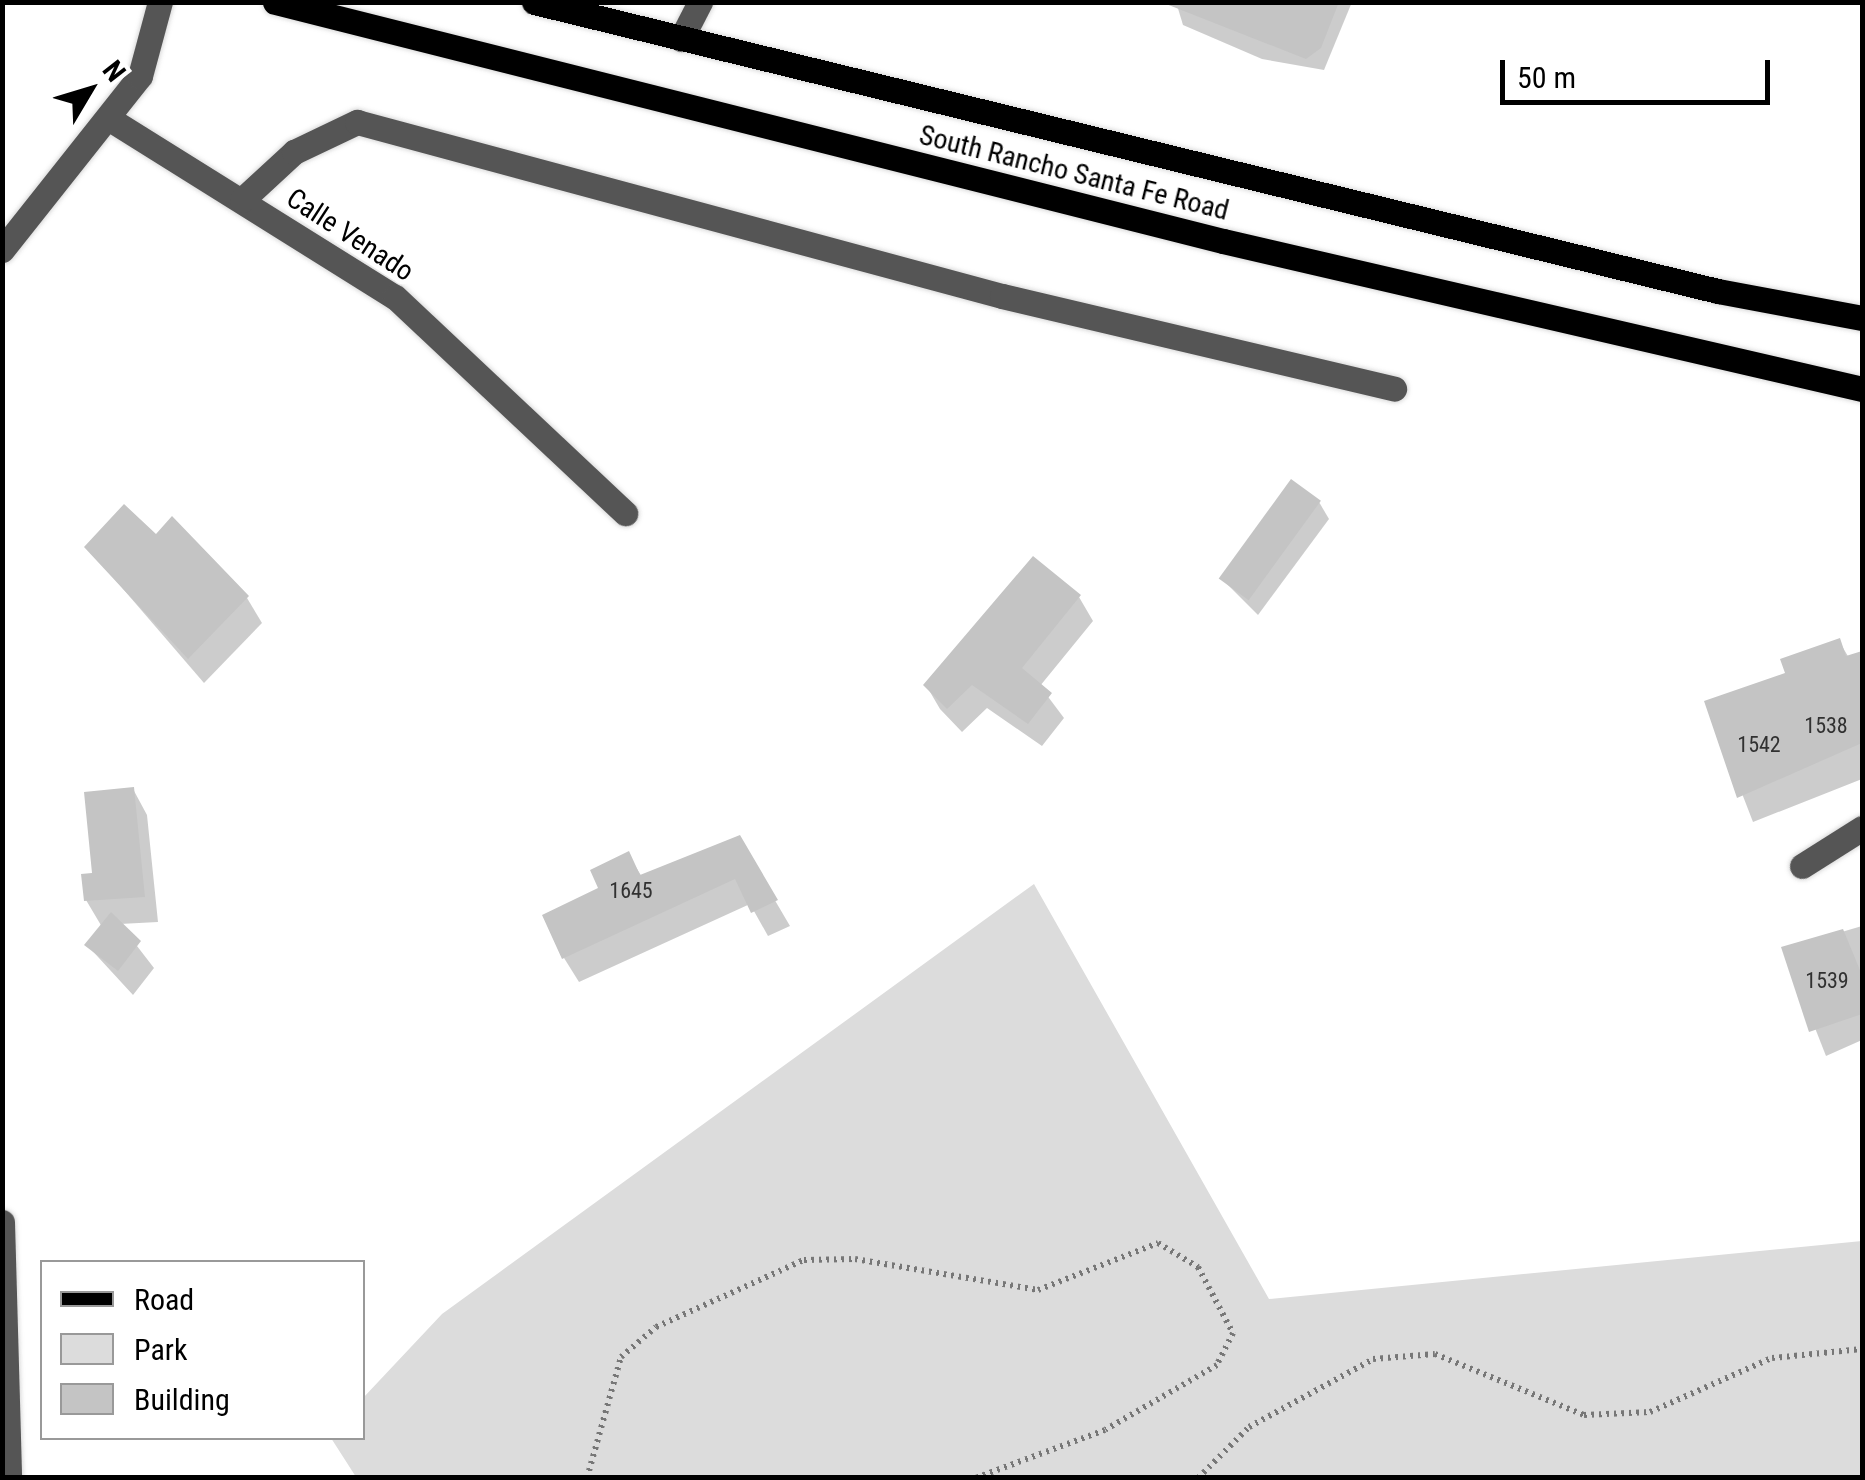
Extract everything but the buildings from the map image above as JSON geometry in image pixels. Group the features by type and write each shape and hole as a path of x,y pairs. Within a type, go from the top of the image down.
{"main road":[{"name":"South Rancho Santa Fe Road","path":"274,2 1185,232 1862,389"},
{"name":"South Rancho Santa Fe Road","path":"534,2 1718,291 1862,318"}],"street":[{"path":"2,250 140,76 160,2"},
{"path":"681,39 700,2"},
{"name":"Calle Venado","path":"108,118 394,297 624,513"},
{"path":"242,200 294,152 357,122 1002,296 1394,389"},
{"path":"1802,866 1862,828"},
{"path":"2,1222 9,1478"}],"path":[{"path":"587,1478 622,1357 656,1327 804,1260 855,1259 1038,1290 1158,1243 1198,1267 1233,1333 1218,1364 1106,1430 975,1478"},
{"path":"1198,1478 1248,1427 1373,1360 1435,1354 1584,1416 1650,1412 1772,1358 1862,1349"}],"green space":[{"path":"1034,884 1269,1299 1862,1241 1862,1477 356,1477 332,1440 365,1440 365,1396 442,1314"}]}
